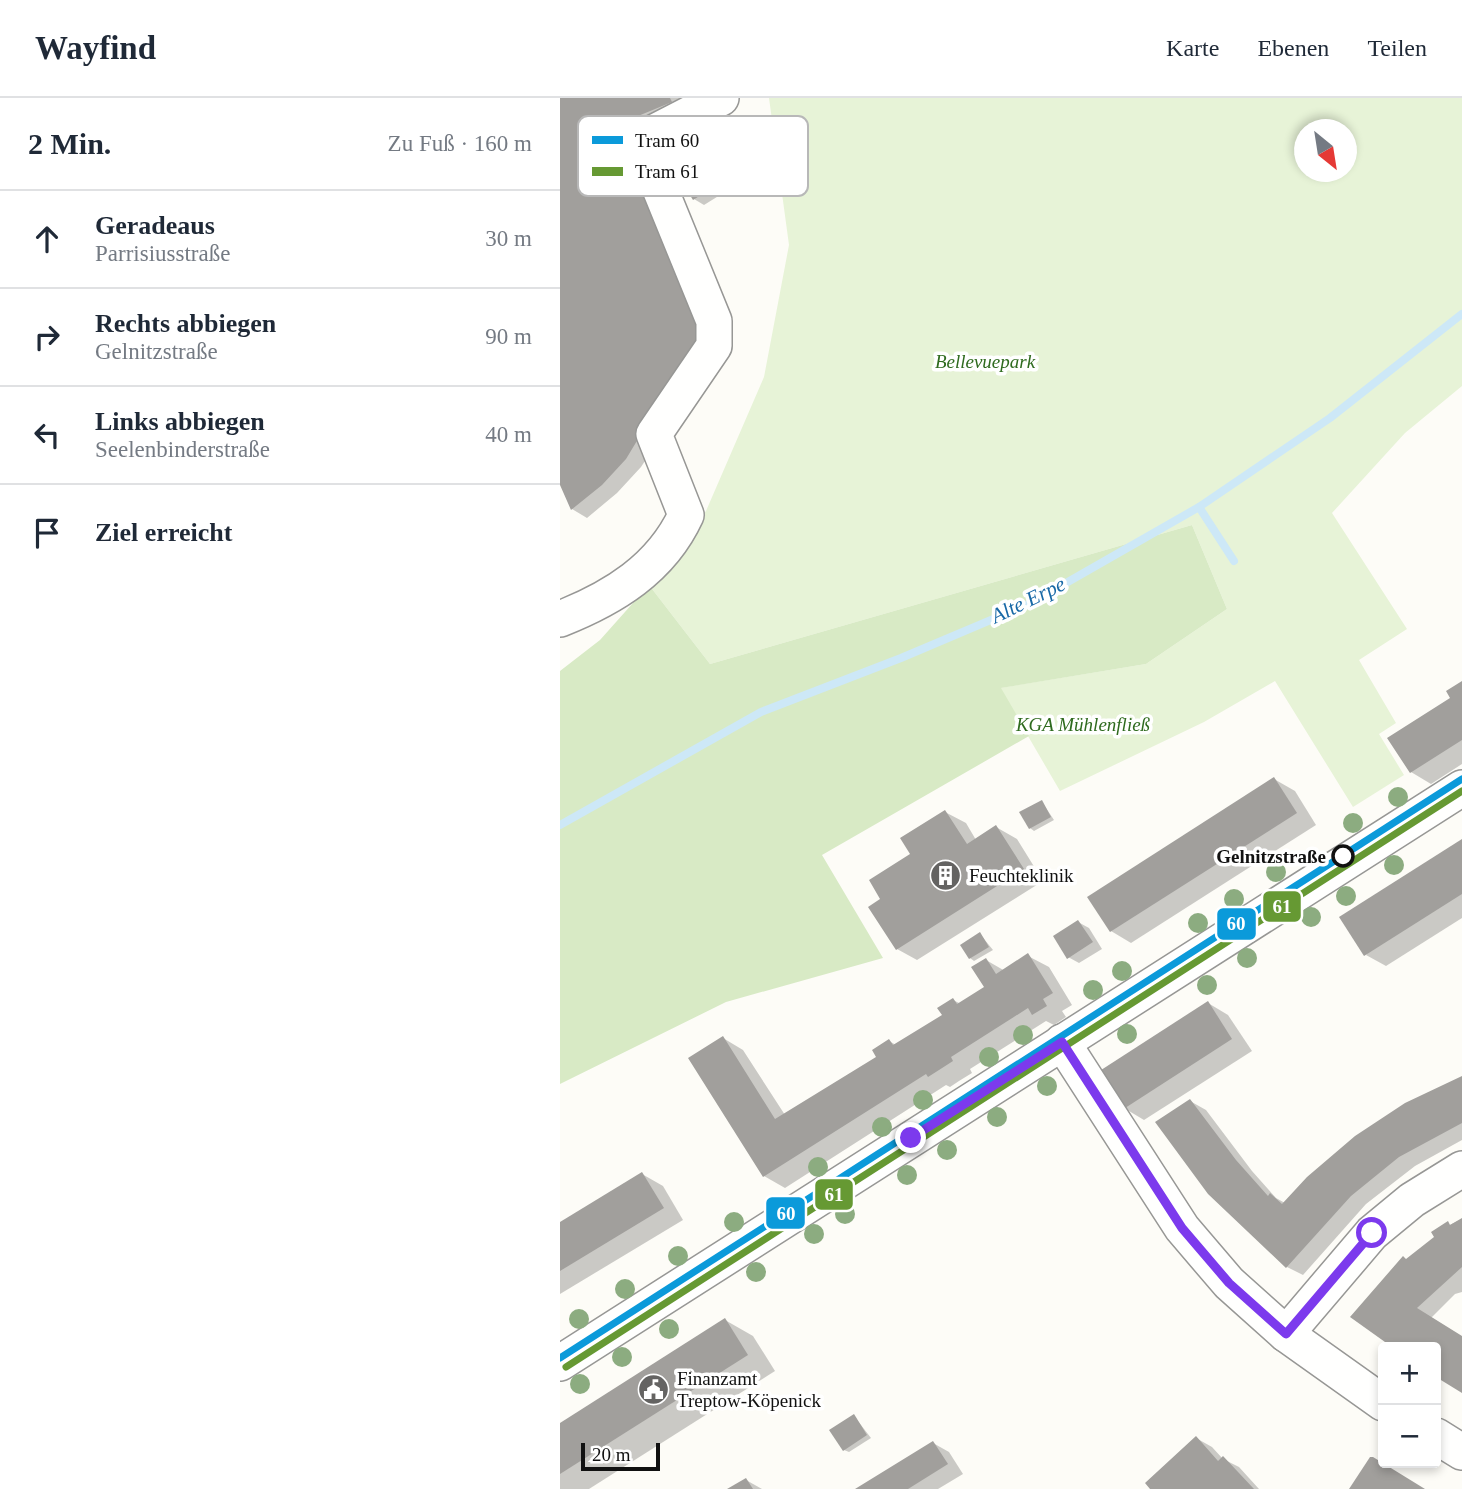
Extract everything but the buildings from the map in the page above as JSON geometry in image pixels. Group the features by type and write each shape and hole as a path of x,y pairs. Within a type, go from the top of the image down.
{"street":[{"path":"686,116 721,98"},
{"path":"560,619 597,604 634,581 666,550 686,515 654,434 714,346 714,321 663,196"},
{"path":"560,1363 1462,788"},
{"path":"1062,1042 1182,1228 1229,1283 1286,1334 1378,1399"},
{"path":"1286,1334 1372,1233 1412,1200 1462,1169"},
{"path":"1441,1439 1462,1452"}],"green space":[{"name":"Bellevuepark","path":"769,98 1462,98 1462,386 1405,433 1332,513 1407,629 1359,660 1396,723 1379,734 1404,775 1353,807 1275,681 1204,722 1060,791 1000,688 1146,664 1227,609 1192,525 710,664 649,585 706,511 764,377 789,245 782,196 808,196 808,116 771,116"},
{"path":"1192,525 1227,609 1146,664 1001,688 1029,736 822,855 883,958 726,1002 560,1084 560,671 600,640 649,585 710,664"}],"waterway":[{"name":"Alte Erpe","path":"560,825 761,712 901,658 1031,603 1199,507 1330,418 1462,314"},
{"path":"1199,507 1234,561"}],"tram line":[{"name":"60","path":"560,1358 1462,779"},
{"name":"61","path":"566,1367 1462,791"}],"place":[{"name":"Gelnitzstraße","path":"1343,856"},
{"name":"Feuchteklinik","path":"946,875"},
{"name":"Finanzamt Treptow-Köpenick","path":"654,1389"}],"route":[{"path":"911,1138 1062,1042 1182,1228 1229,1283 1286,1334 1372,1233"}],"park label":[{"name":"KGA Mühlenfließ","path":"1083,724"}]}
